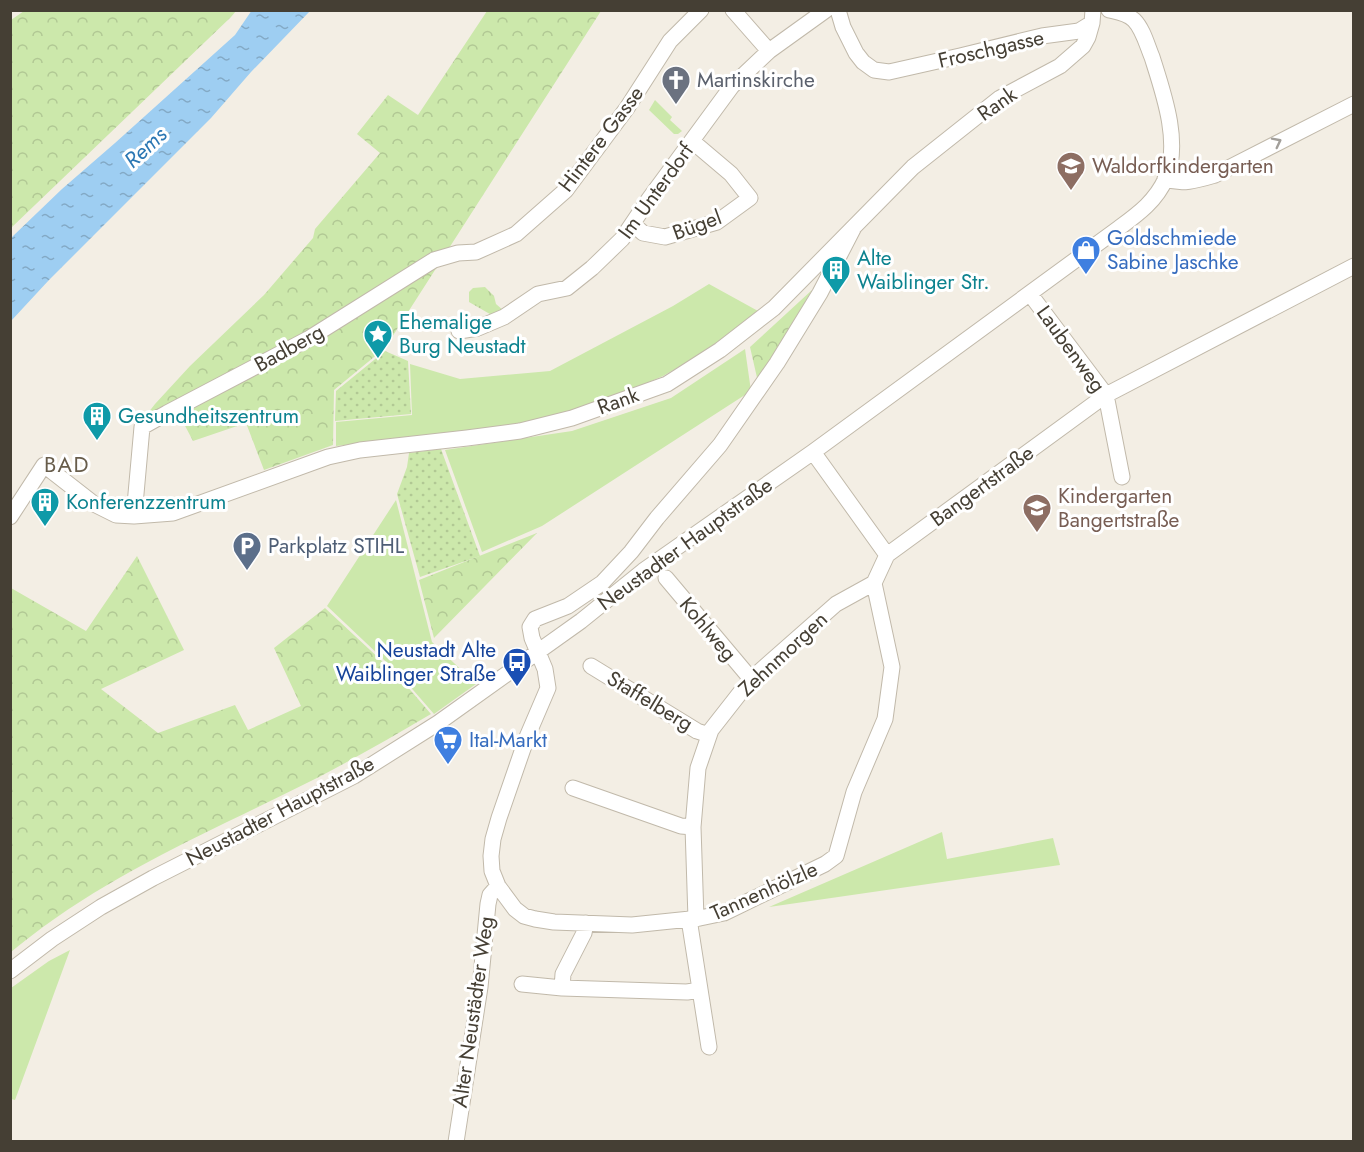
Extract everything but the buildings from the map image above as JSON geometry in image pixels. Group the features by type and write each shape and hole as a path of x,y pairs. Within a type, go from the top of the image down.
{"street":[{"name":"Hintere Gasse","path":"516,234 566,190 627,108 670,41 701,10"},
{"path":"734,10 769,51"},
{"name":"Im Unterdorf","path":"459,331 478,328 504,317 538,294 567,288 592,268 633,225 649,199 732,86 769,51 826,10"},
{"name":"Froschgasse","path":"838,10 846,33 863,62 874,70 889,72 1042,36 1079,31 1093,17"},
{"name":"Neustadter Hauptstraße","path":"10,971 51,939 101,907 153,878 354,776 438,723 581,621 654,563 813,452 1140,213 1150,204 1166,179 1170,166 1168,118 1160,82 1139,25 1139,14 1109,10"},
{"name":"Rank","path":"10,517 44,465 94,504 116,515 173,513 307,464 360,450 520,431 572,418 667,384 720,350 774,308 913,167 1000,98 1060,66 1083,46 1093,17"},
{"path":"1166,179 1172,182 1193,182 1215,175 1353,104"},
{"name":"Bügel","path":"633,225 643,233 666,237 717,222 750,198 731,174 692,141"},
{"path":"498,885 492,871 493,839 527,737 548,688 545,669 532,638 530,627 535,619 568,606 602,582 631,552 720,445 783,353 820,293 854,226"},
{"name":"Badberg","path":"134,516 142,427 308,339 434,260 458,253 476,252 516,234"},
{"name":"Bangertstraße","path":"874,583 887,555 1106,395 1353,266"},
{"name":"Laubenweg","path":"1030,294 1106,395 1122,477"},
{"path":"813,452 887,555"},
{"name":"Kohlweg","path":"666,579 750,679"},
{"name":"Zehnmorgen","path":"693,919 693,827 698,768 711,730 750,679 836,604 874,583"},
{"name":"Tannenhölzle","path":"498,885 515,909 535,920 632,925 693,919 724,913 825,864 836,856 854,792 885,719 892,667 874,583"},
{"name":"Staffelberg","path":"591,666 709,735"},
{"path":"573,788 681,826 693,827"},
{"name":"Alter Neustädter Weg","path":"456,1142 480,987 488,904 490,895 498,885"},
{"name":"Tannenhölzle","path":"693,919 700,990 709,1047"},
{"path":"562,988 563,974 584,933 586,923"},
{"path":"522,984 562,988 687,992 700,990"}],"green space":[{"path":"24,11 236,11 11,228 11,20"},
{"path":"487,11 601,11 385,348 334,390 333,445 264,470 246,423 193,441 182,420 147,430 141,422 155,404 190,366 264,295 313,238 315,229 380,153 357,134 388,95 418,115"},
{"path":"655,100 672,117 670,120 682,131 674,134 649,110"},
{"path":"709,284 758,311 713,347 663,376 581,411 543,421 460,434 336,446 336,422 412,415 410,364 460,379 550,371 673,306"},
{"path":"485,287 494,296 496,304 504,311 495,317 469,302 469,292 473,288"},
{"path":"812,290 758,382 750,347"},
{"path":"745,349 751,391 542,526 482,552 445,450 572,431 671,398"},
{"path":"385,351 408,361 411,414 335,421 336,391"},
{"path":"441,449 480,556 420,577 397,494 407,467 409,453"},
{"path":"396,500 432,642 476,684 434,714 400,675 327,606"},
{"path":"537,533 434,638 419,580"},
{"path":"137,556 184,650 101,689 158,733 235,705 248,730 301,706 274,648 325,608 399,677 431,714 319,777 178,846 109,884 43,927 11,952 11,588 86,631"},
{"path":"942,832 947,859 1053,838 1060,865 769,907"},
{"path":"70,950 15,1100 11,1099 11,988 49,961"}],"water":[{"name":"Rems","path":"252,10 310,11 251,72 211,118 11,321 10,240 13,236 62,189 235,35"}],"place":[{"name":"Martinskirche","path":"676,106"},
{"name":"Waldorfkindergarten","path":"1071,192"},
{"name":"Goldschmiede Sabine Jaschke","path":"1086,276"},
{"name":"Alte Waiblinger Str.","path":"836,296"},
{"name":"Ehemalige Burg Neustadt","path":"378,360"},
{"name":"Gesundheitszentrum","path":"97,442"},
{"name":"Konferenzzentrum","path":"45,528"},
{"name":"Kindergarten Bangertstraße","path":"1037,534"},
{"name":"Parkplatz STIHL","path":"247,572"},
{"name":"Neustadt Alte Waiblinger Straße","path":"517,688"},
{"name":"Ital-Markt","path":"448,766"}],"district":[{"name":"BAD","path":"67,464"}]}
